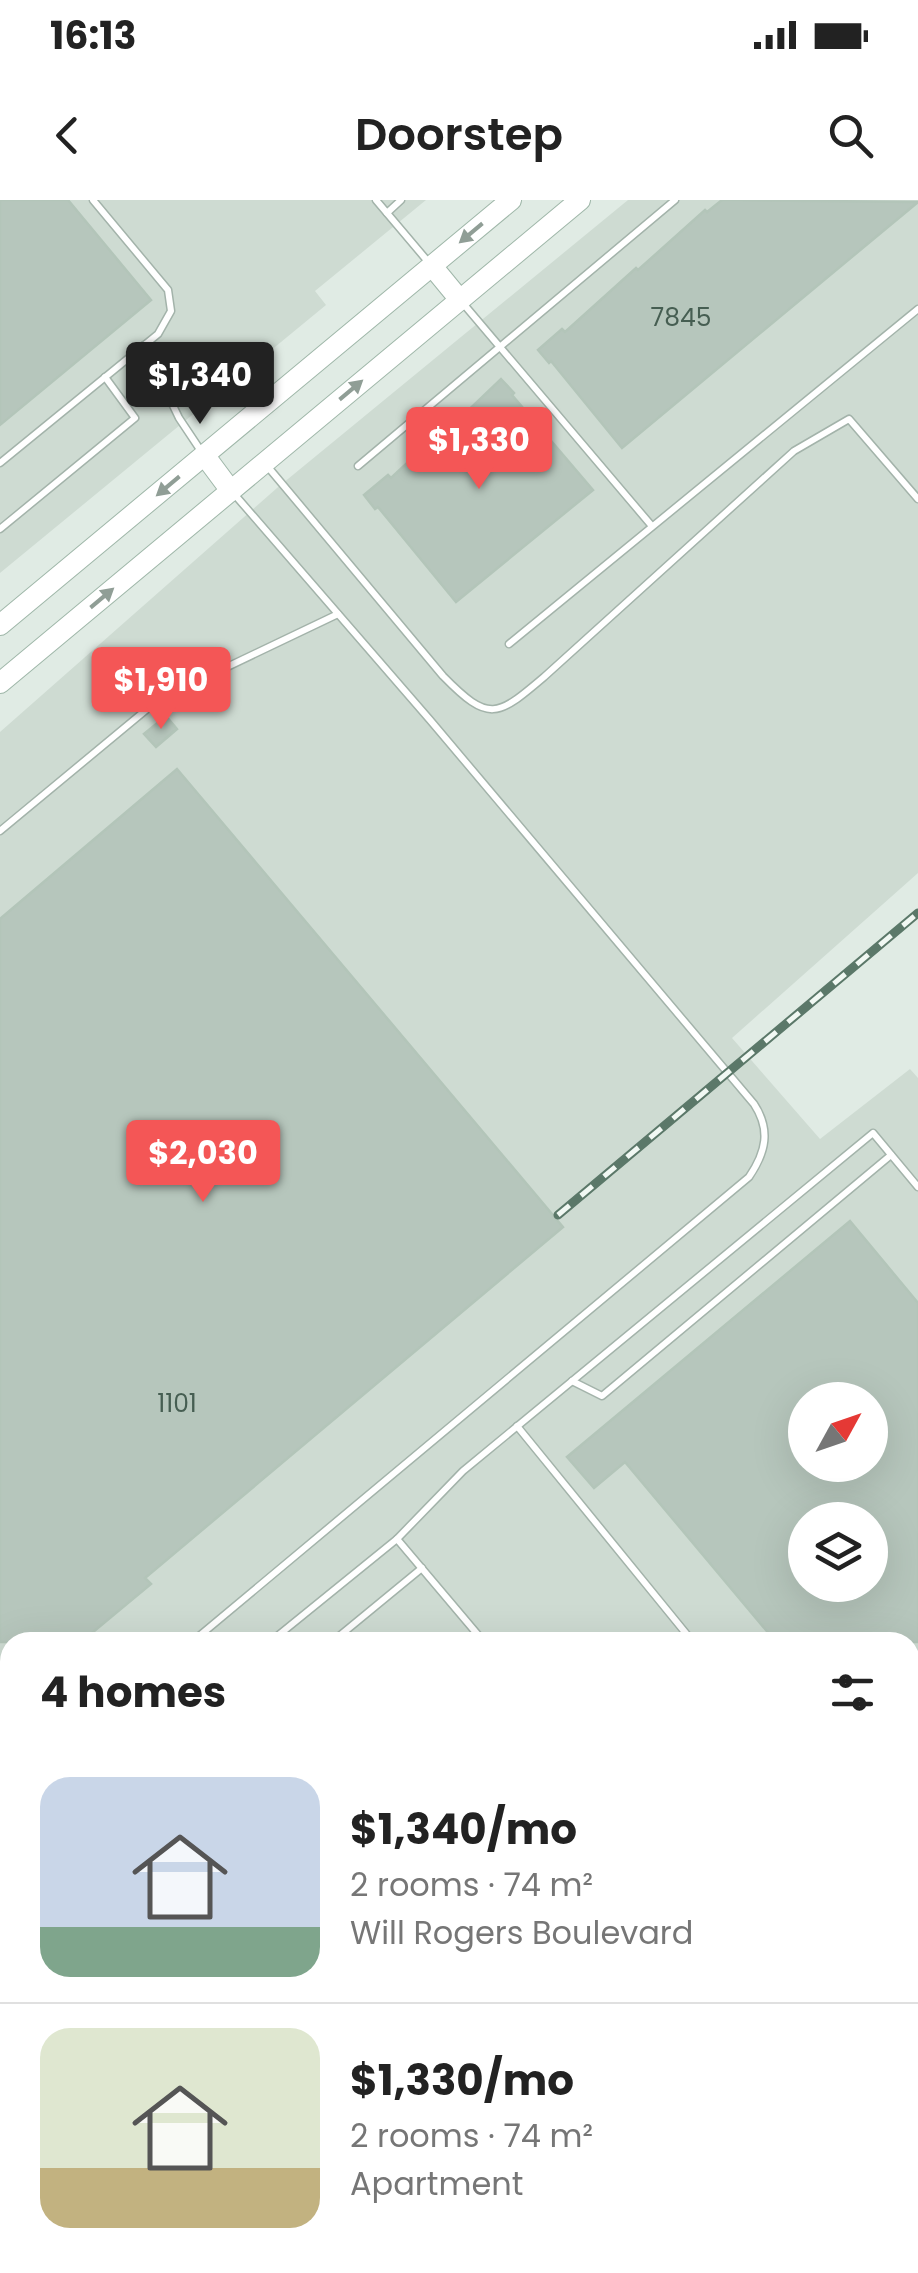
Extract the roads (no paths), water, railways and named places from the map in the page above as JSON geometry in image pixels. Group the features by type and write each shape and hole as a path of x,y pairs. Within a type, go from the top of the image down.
{"main road":[{"path":"0,624 511,200"},
{"path":"0,684 580,200"},
{"path":"432,266 460,300"},
{"path":"205,456 231,490"}],"lane":[{"path":"0,463 158,334 171,312 168,290 93,200"},
{"path":"376,200 432,266"},
{"path":"387,213 401,200"},
{"path":"358,466 675,200"},
{"path":"460,300 651,526"},
{"path":"509,644 918,309"},
{"path":"144,346 178,418 205,456"},
{"path":"0,529 135,418 106,377"},
{"path":"264,462 443,676 463,696 495,710 509,706 544,677 794,451 850,418 918,498"},
{"path":"204,1632 749,1177 765,1146 762,1115 754,1104 231,490"},
{"path":"0,831 158,700 338,614"},
{"path":"282,1632 397,1539 463,1470 872,1133 918,1187"},
{"path":"572,1381 602,1396 891,1155"},
{"path":"517,1426 685,1632"},
{"path":"397,1539 476,1632"},
{"path":"344,1632 422,1568"}],"railway":[{"path":"558,1215 918,913"}]}
